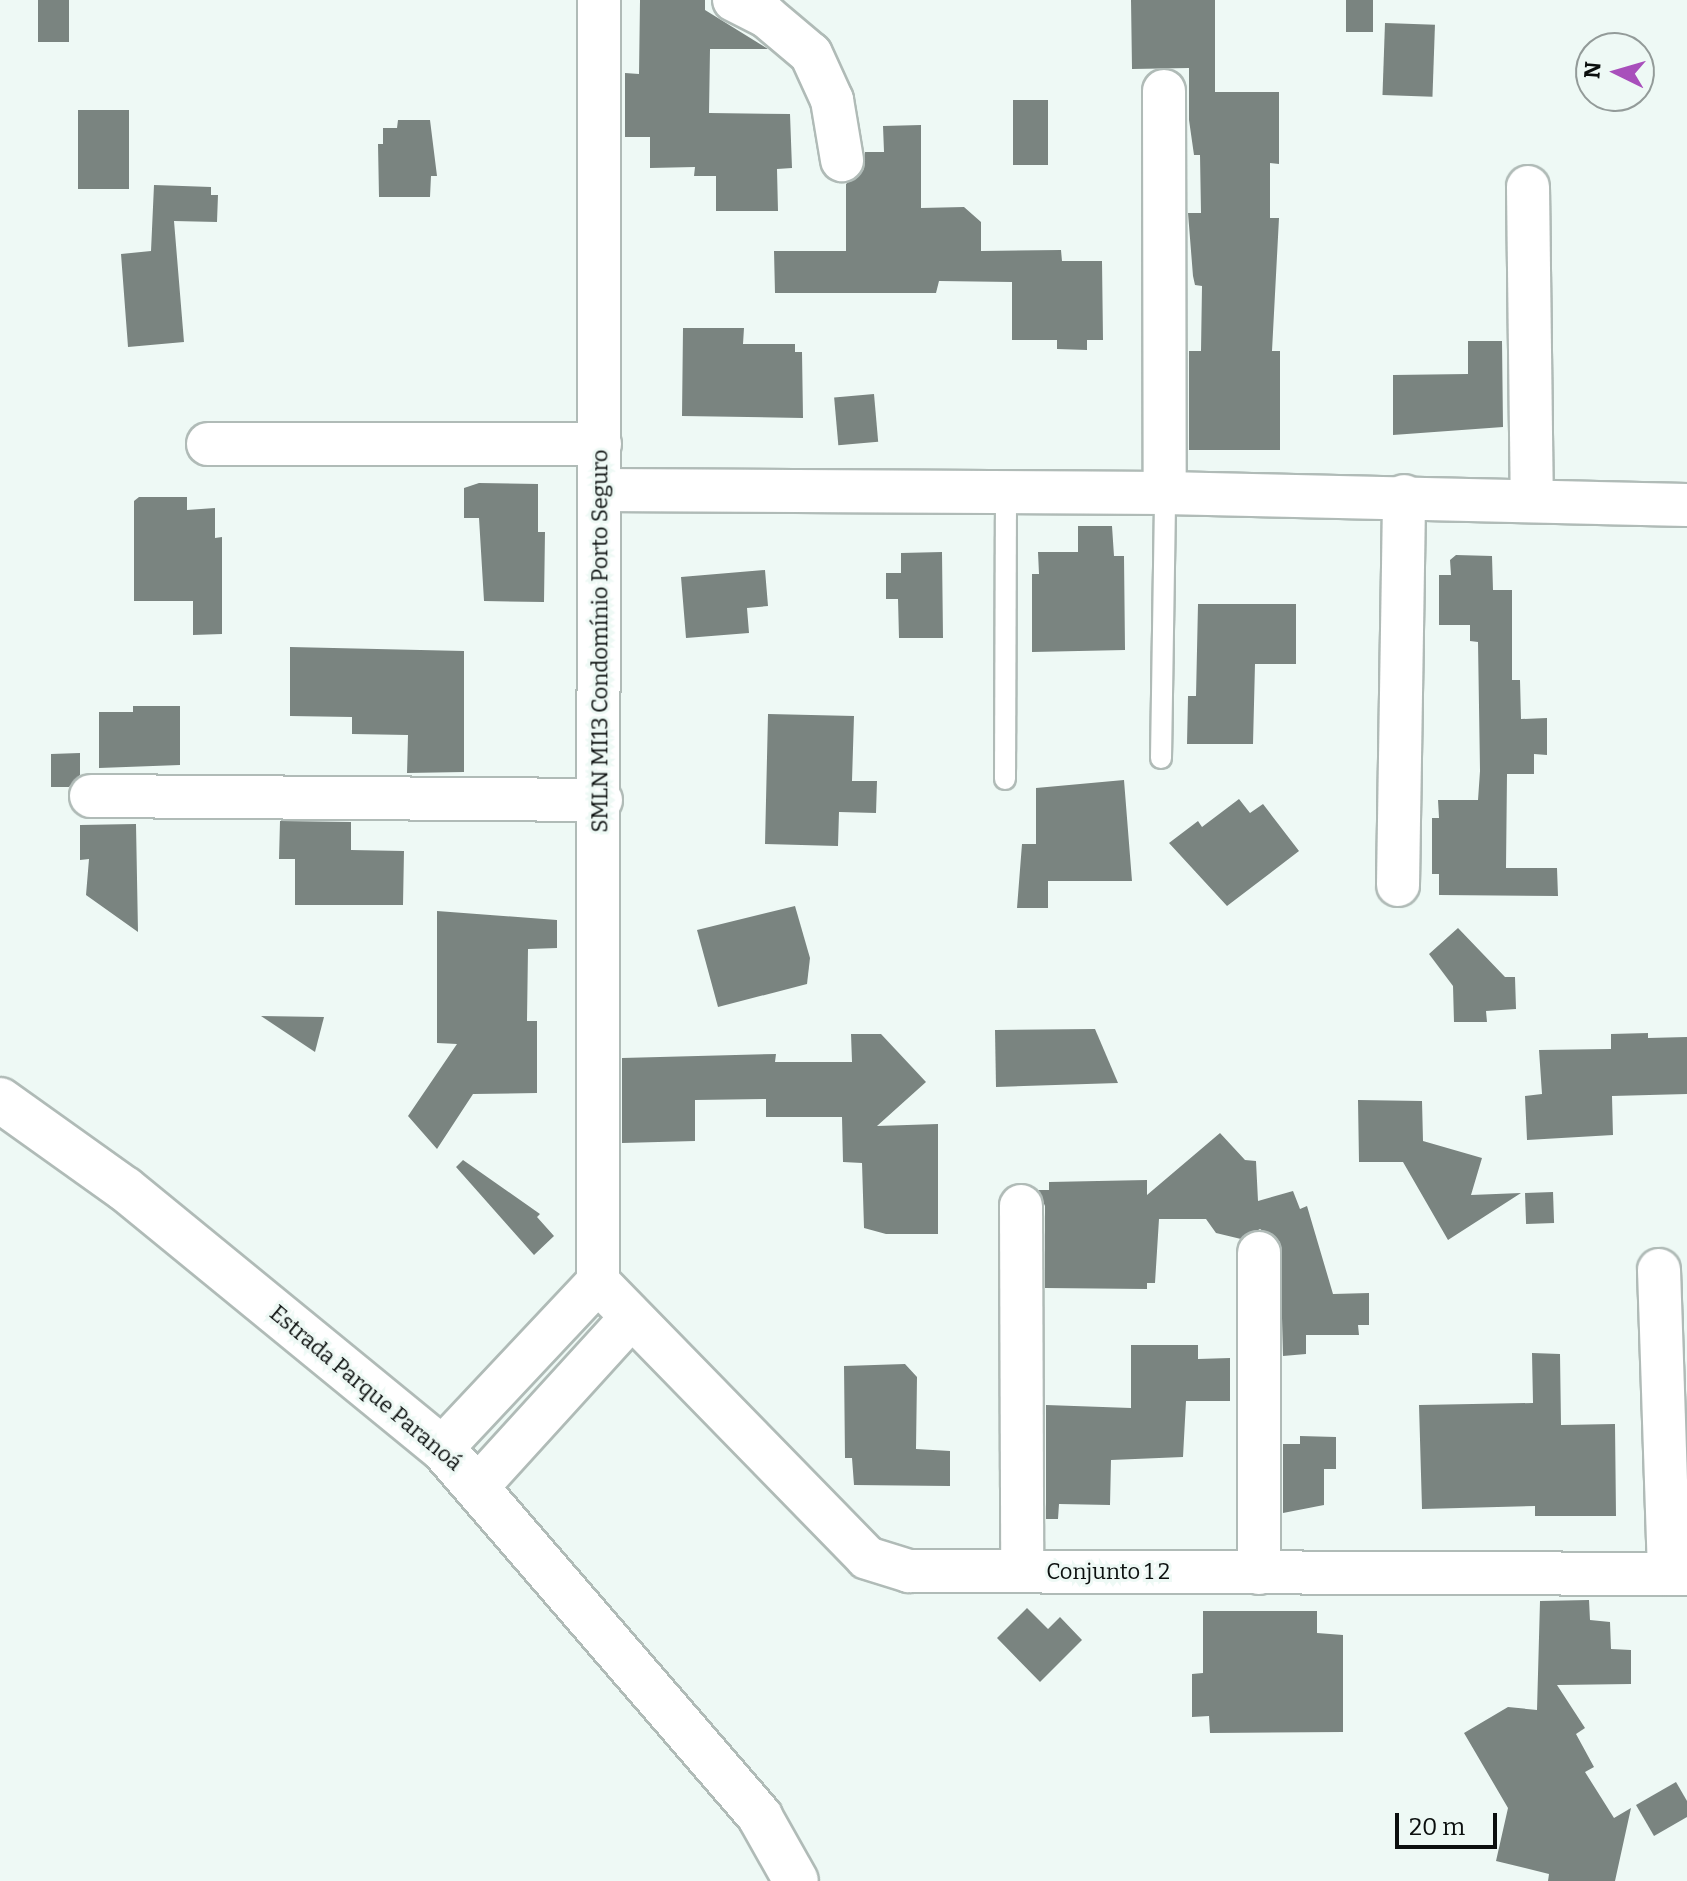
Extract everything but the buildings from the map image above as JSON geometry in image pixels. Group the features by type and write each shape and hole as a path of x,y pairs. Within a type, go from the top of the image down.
{"main road":[{"name":"Estrada Parque Paranoá","path":"0,1100 125,1189 442,1448 478,1486 760,1817 796,1881"}],"street":[{"name":"SMLN MI13 Condomínio Porto Seguro","path":"598,1282 601,800 599,0"},
{"path":"734,0 767,17 811,54 832,100 842,160"},
{"path":"1164,91 1165,493"},
{"path":"1528,187 1532,500"},
{"path":"208,444 600,444"},
{"path":"599,490 1404,496 1687,505"},
{"path":"1398,885 1404,496"},
{"path":"91,796 601,800"},
{"path":"1021,1206 1022,1571"},
{"path":"1259,1253 1259,1573"},
{"path":"1659,1270 1678,1574"},
{"path":"442,1448 598,1282 630,1319 478,1486"},
{"name":"Conjunto 1 2","path":"630,1319 867,1558 909,1571 1678,1574"},
{"path":"531,1355 565,1393"}],"lane":[{"path":"1005,779 1006,491"},
{"path":"1161,758 1165,493"}]}
